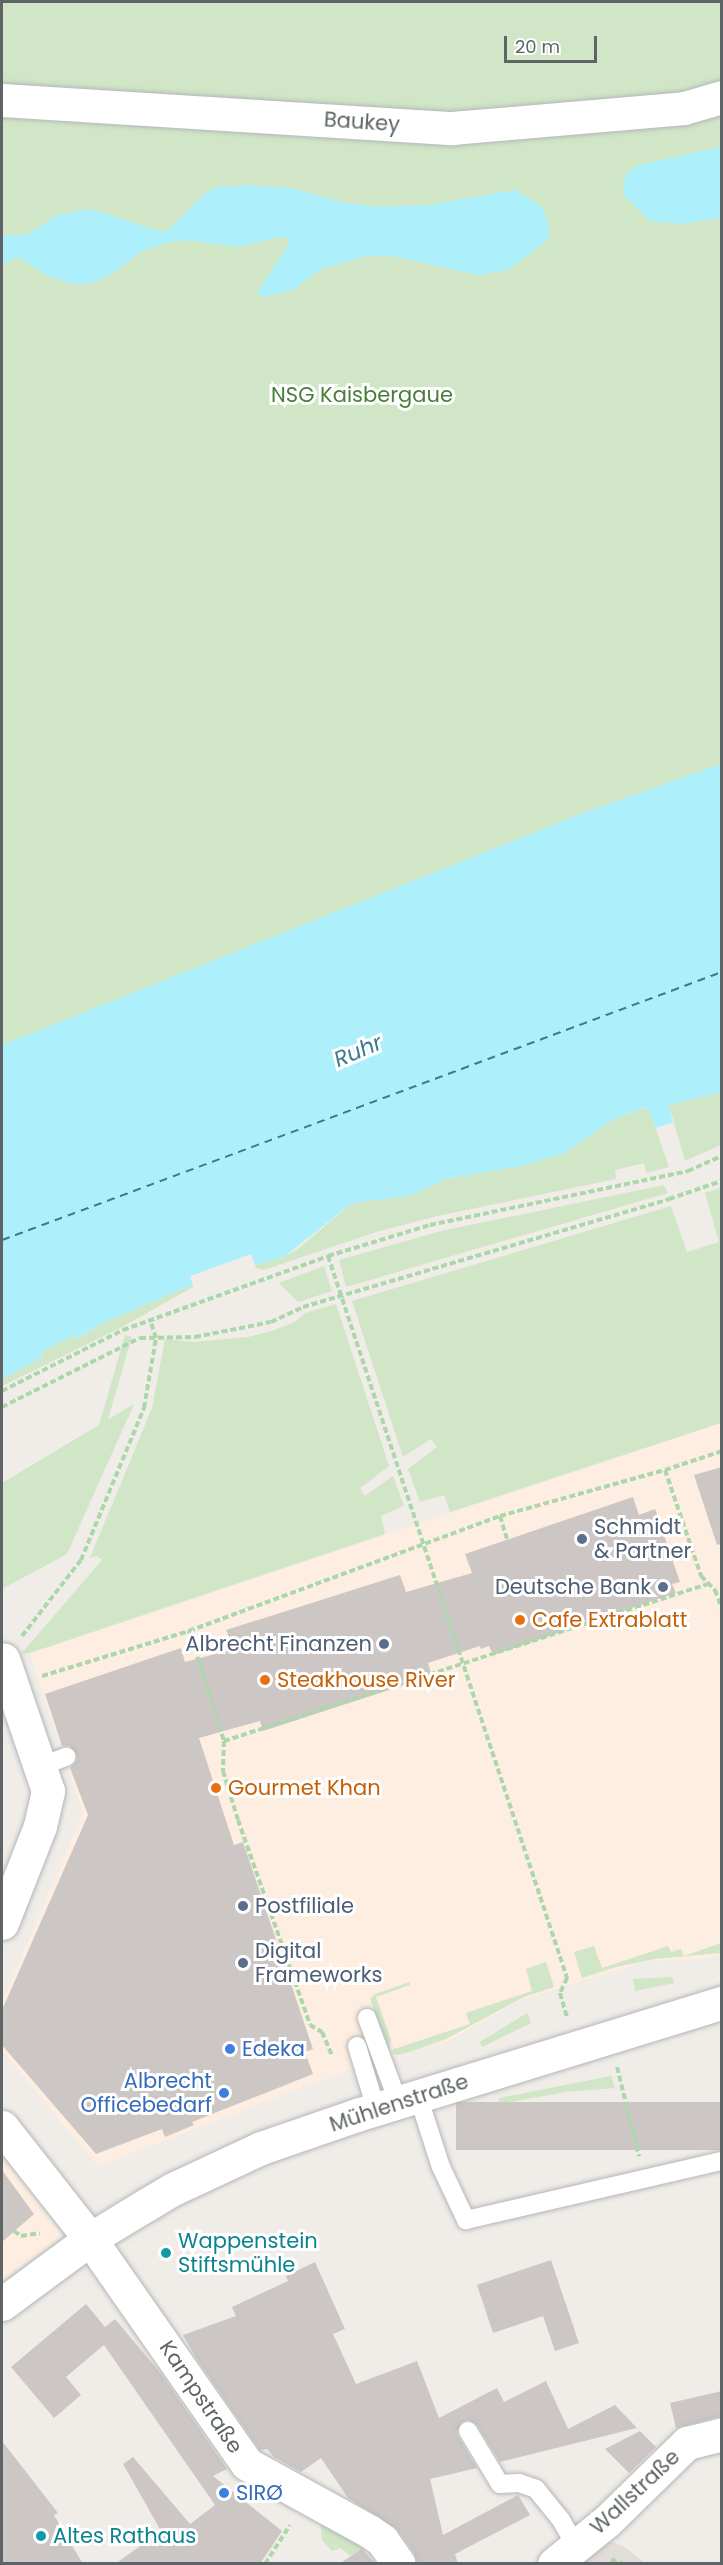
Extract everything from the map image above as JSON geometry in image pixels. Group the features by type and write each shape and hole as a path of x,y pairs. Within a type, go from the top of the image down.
{"street":[{"name":"Baukey","path":"2,100 452,128 684,108 722,97"},
{"path":"2,1923 45,1811 53,1761 8,1672"},
{"name":"Mühlenstraße","path":"2,2304 90,2239 173,2189 261,2148 397,2102 722,2003"},
{"path":"2,2127 90,2239"},
{"name":"Kampstraße","path":"90,2239 247,2464 263,2475 308,2496 382,2540 399,2564"},
{"name":"Wallstraße","path":"565,2555 607,2522 687,2443 722,2434"}],"lane":[{"path":"367,2018 397,2102"},
{"path":"357,2046 441,2167 466,2220 722,2161"},
{"path":"468,2432 500,2484 519,2483 536,2489 561,2520 565,2555"}],"path":[{"path":"2,1391 123,1330 328,1256 430,1225 688,1170 722,1156"},
{"path":"2,1407 140,1338 195,1337 271,1322 303,1307 669,1199 722,1181"},
{"path":"328,1256 567,1978 560,1993 576,2048"},
{"path":"8,1672 81,1560 144,1408 156,1338 150,1320"},
{"path":"8,1672 189,1631 500,1516 665,1470 722,1451"},
{"path":"665,1470 701,1576 715,1590 722,1609"},
{"path":"500,1516 507,1539"},
{"path":"224,1741 708,1584"},
{"path":"189,1631 224,1741 223,1771 238,1820 310,2025 322,2032 335,2063"},
{"path":"610,2037 644,2178"},
{"path":"14,2231 21,2236"},
{"path":"265,2564 308,2496"}],"shaded area":[{"path":"721,1423 721,1955 703,1959 646,1961 519,2001 446,2042 351,2069 98,2166 2,2051 2,2002 83,1813 30,1653"},
{"path":"2,2152 63,2235 2,2281"},
{"path":"607,2540 626,2548 645,2563 579,2564"}],"green space":[{"name":"NSG Kaisbergaue","path":"2,2 722,2 721,788 2,1084"},
{"path":"721,1092 721,1145 685,1161 669,1105"},
{"path":"648,1107 669,1167 646,1173 644,1163 615,1170 616,1179 437,1216 376,1232 264,1270 256,1268 255,1265 284,1257 299,1248 352,1203 409,1196 446,1179 522,1166 565,1153 614,1119"},
{"path":"664,1185 668,1193 346,1287 339,1260 441,1231"},
{"path":"721,1188 721,1423 450,1512 444,1495 420,1502 408,1469 437,1447 431,1439 403,1457 352,1301 671,1206 687,1252 719,1242 705,1193"},
{"path":"324,1266 332,1291 298,1302 279,1283"},
{"path":"193,1284 193,1287 122,1327 2,1386 2,1379 42,1358 40,1353 74,1335 77,1339 101,1324"},
{"path":"336,1304 389,1466 360,1488 365,1496 393,1476 404,1506 381,1516 385,1534 30,1653 21,1654 102,1560 97,1556 90,1558 152,1408 165,1339 194,1342 248,1337 272,1331 295,1322 305,1313"},
{"path":"125,1335 132,1337 94,1469 87,1467"},
{"path":"134,1404 67,1554 2,1589 2,1483"},
{"path":"721,1943 721,1953 655,1959 616,1967 582,1978 574,1952 594,1946 602,1968 668,1946 671,1952 681,1949 684,1956"},
{"path":"546,1962 554,1987 524,1997 446,2039 407,2053 397,2055 392,2053 394,2049 470,2024 466,2013 532,1991 526,1969"},
{"path":"672,1977 674,1983 635,1991 633,1979"},
{"path":"410,1982 410,1985 376,1997 391,2040 389,2051 370,1999 375,1994"},
{"path":"527,2013 531,2023 482,2047 480,2042"},
{"path":"611,2076 615,2088 565,2092 500,2104 499,2098"},
{"path":"320,2519 370,2545 351,2556 340,2548 332,2551 322,2540"}],"water":[{"path":"721,147 721,218 681,224 650,221 625,197 623,186 627,173 639,165"},
{"path":"249,185 290,188 346,203 379,207 429,205 516,190 542,207 548,222 549,239 508,270 478,275 392,256 367,256 321,269 293,290 261,298 258,291 288,246 288,238 280,237 239,247 186,240 166,243 141,252 112,274 89,284 72,284 46,275 18,257 2,265 2,236 28,234 58,215 91,209 162,232 171,228 201,197 216,187"},
{"name":"Ruhr","path":"721,764 721,1092 669,1105 673,1123 656,1128 647,1107 614,1119 565,1153 522,1166 446,1179 409,1196 352,1203 284,1257 205,1279 101,1324 76,1339 74,1335 40,1353 42,1358 2,1379 2,1045 583,813"}],"pier":[{"path":"251,1254 256,1268 195,1290 190,1276"}],"building":[{"path":"722,1467 722,1544 717,1545 694,1475"},
{"path":"633,1497 639,1515 655,1509 680,1582 672,1584 676,1593 493,1655 489,1646 481,1649 480,1646 428,1663 432,1676 263,1731 260,1721 199,1738 234,1845 243,1842 313,2049 305,2052 313,2074 192,2122 194,2125 165,2137 162,2129 96,2154 2,2045 2,2010 88,1815 70,1768 77,1760 76,1753 69,1746 62,1746 45,1694 181,1648 185,1662 234,1649 226,1630 400,1575 406,1592 472,1573 465,1554"},
{"path":"456,2102 722,2102 722,2150 456,2150"},
{"path":"2,2170 34,2214 2,2242"},
{"path":"551,2260 579,2343 555,2351 543,2316 493,2333 477,2285"},
{"path":"315,2262 345,2329 333,2334 356,2384 417,2361 439,2418 497,2388 504,2402 546,2381 568,2429 615,2405 637,2428 500,2462 477,2425 468,2420 462,2422 457,2431 458,2436 477,2468 430,2479 443,2535 518,2495 530,2515 455,2554 458,2564 418,2564 414,2553 397,2529 348,2498 321,2458 301,2472 274,2457 267,2449 260,2450 198,2361 183,2335 236,2316 232,2307 288,2281 286,2276"},
{"path":"86,2304 105,2327 115,2319 162,2375 227,2469 213,2476 282,2531 260,2564 115,2564 161,2531 123,2464 133,2457 190,2524 215,2505 104,2345 66,2377 81,2395 54,2418 11,2367"},
{"path":"722,2391 722,2416 676,2428 670,2403"},
{"path":"640,2431 656,2447 629,2473 605,2449"},
{"path":"2,2441 58,2513 54,2515 83,2564 2,2564"},
{"path":"362,2549 376,2564 339,2564"}],"ferry route":[{"path":"2,1240 722,972"}],"place":[{"name":"Schmidt & Partner","path":"582,1539"},
{"name":"Deutsche Bank","path":"663,1587"},
{"name":"Cafe Extrablatt","path":"520,1620"},
{"name":"Albrecht Finanzen","path":"384,1644"},
{"name":"Steakhouse River","path":"265,1680"},
{"name":"Gourmet Khan","path":"216,1788"},
{"name":"Postfiliale","path":"243,1906"},
{"name":"Digital Frameworks","path":"243,1963"},
{"name":"Edeka","path":"230,2049"},
{"name":"Albrecht Officebedarf","path":"224,2093"},
{"name":"Wappenstein Stiftsmühle","path":"166,2253"},
{"name":"SIRØ","path":"224,2493"},
{"name":"Altes Rathaus","path":"41,2536"}]}
